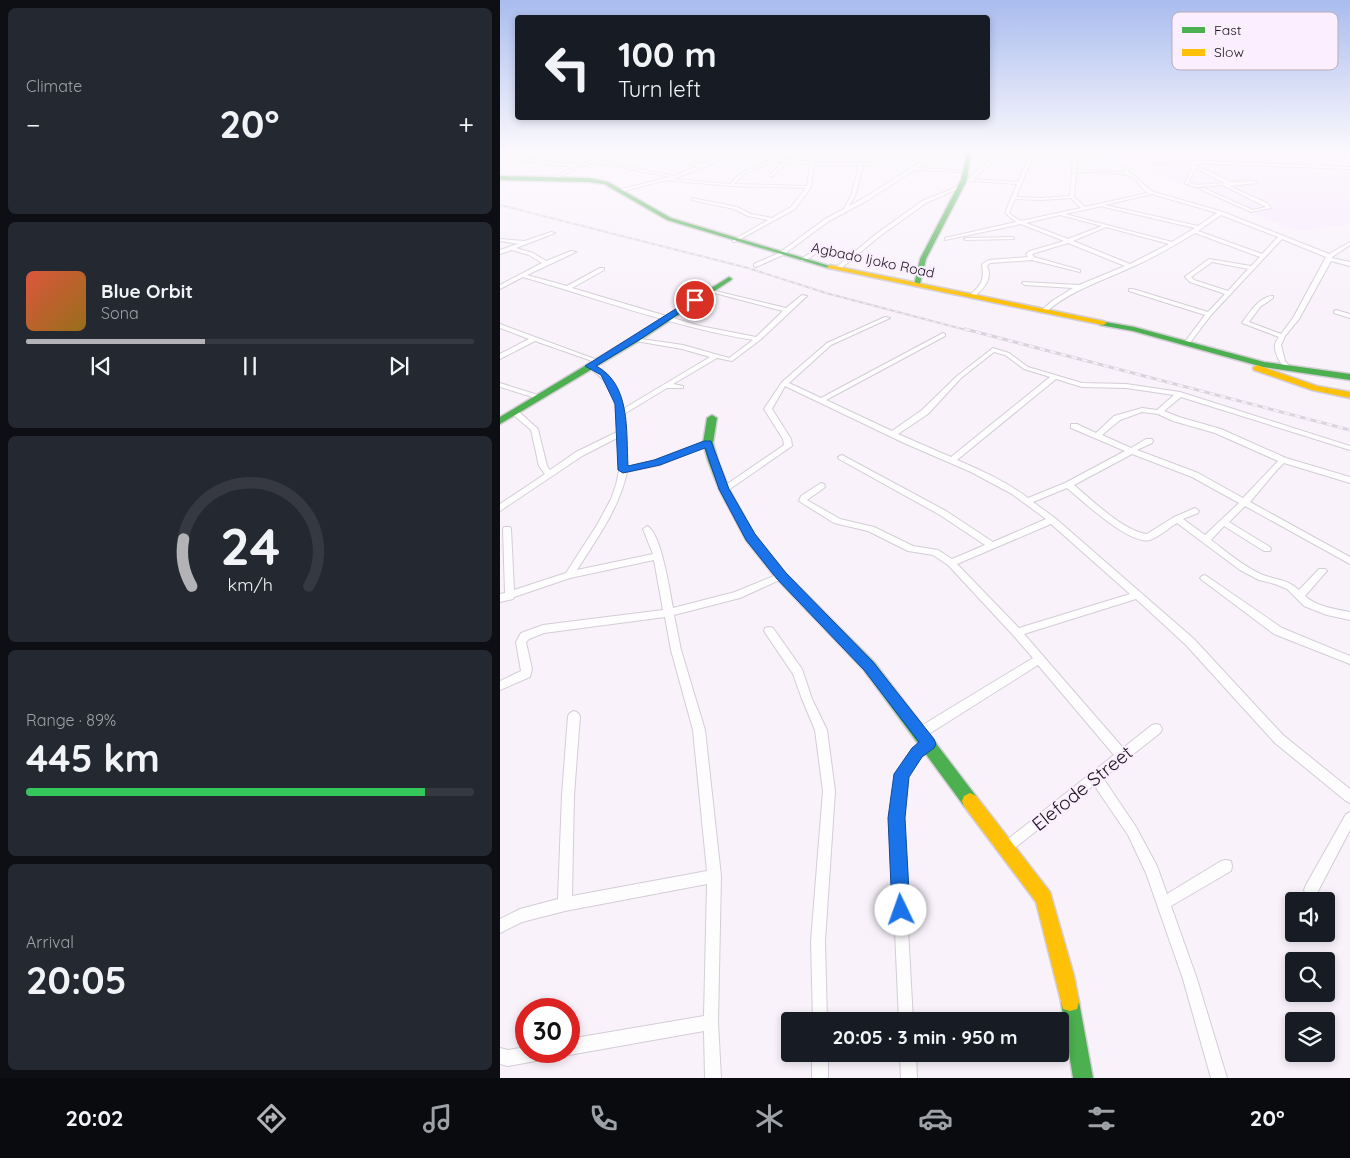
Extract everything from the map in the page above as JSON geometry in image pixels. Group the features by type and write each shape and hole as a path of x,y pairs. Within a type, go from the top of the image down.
{"street":[{"name":"Agbado Ijoko Road","path":"640,202 669,219 780,254 837,269 1140,330 1248,359 1350,377"},
{"path":"709,202 735,208 750,215 770,220"},
{"path":"735,240 793,208 798,202"},
{"path":"846,208 849,202"},
{"path":"756,265 780,254 846,208 859,202"},
{"path":"837,269 878,235 924,202"},
{"path":"916,284 923,259 953,202"},
{"path":"1012,202 1006,212 1012,218 1131,266"},
{"path":"1078,202 1085,208"},
{"path":"947,239 1112,202"},
{"path":"1184,202 1221,213 1329,258 1350,264"},
{"path":"1232,202 1253,211 1269,208 1261,202"},
{"path":"1101,205 1198,230 1263,256"},
{"path":"1045,310 1064,295 1131,266 1174,244 1198,230 1221,213"},
{"path":"1060,214 1174,244"},
{"path":"1032,258 1029,254 1032,252 1069,241 1104,227"},
{"path":"500,252 554,233"},
{"path":"1187,343 1209,314 1281,237"},
{"path":"933,239 1012,238"},
{"path":"500,240 525,243"},
{"path":"1286,366 1282,361 1278,345 1282,336 1296,319 1329,258 1349,244"},
{"path":"512,248 531,254 546,263"},
{"path":"803,260 816,251"},
{"path":"500,286 573,252"},
{"path":"972,296 984,285 987,277 985,263 1032,258 1078,271"},
{"path":"1229,293 1188,278 1211,260 1252,268"},
{"path":"569,287 602,269"},
{"path":"525,276 569,287 706,329 758,339"},
{"path":"500,421 593,363 636,339 729,278"},
{"path":"1026,283 1081,287"},
{"path":"709,290 786,310"},
{"path":"1131,290 1209,314"},
{"path":"636,339 683,347 730,360 758,339 786,310 804,296"},
{"path":"1271,297 1258,306 1245,323 1282,336"},
{"path":"1336,312 1350,316"},
{"path":"724,489 788,446 787,439 768,409 784,383 834,341 887,318"},
{"path":"500,326 535,338 593,363 610,381 620,404 623,470 617,493 605,520 569,575"},
{"path":"822,400 943,336"},
{"path":"500,357 535,338"},
{"path":"893,434 925,412 959,377 993,350 1008,354 1026,368 1082,385 1126,386 1180,394 1350,448"},
{"path":"621,413 716,356"},
{"name":"Agbado Ijoko Road","path":"1248,359 1257,368 1286,379 1334,393 1350,395"},
{"path":"952,460 1054,377"},
{"path":"784,383 952,460 1003,485 1027,501 1052,520 1138,595 1199,652 1288,748 1350,797"},
{"path":"500,385 539,397"},
{"path":"666,386 681,387"},
{"path":"500,391 509,388"},
{"path":"1160,412 1180,394"},
{"path":"1097,436 1117,418 1142,410 1160,412 1176,419 1218,431 1283,460 1350,480"},
{"path":"514,412 534,429 543,466 549,474"},
{"path":"712,418 708,443 724,489 750,537 781,576 869,666 1008,847 1044,898 1065,976 1083,1078"},
{"path":"1074,426 1194,475 1350,561"},
{"path":"500,508 579,454 621,433"},
{"path":"1027,501 1068,484 1149,441"},
{"path":"623,470 657,463 708,443"},
{"path":"842,457 943,513 993,546"},
{"path":"1206,539 1244,503 1283,460"},
{"path":"1068,484 1119,526 1140,536 1148,537 1177,519 1195,511"},
{"path":"821,486 804,498 803,501 837,521 871,529 911,549 931,550 951,563 1017,632 1121,755"},
{"path":"1177,519 1243,568 1262,578 1277,581 1290,587 1308,603 1327,611 1350,616"},
{"path":"951,563 1052,520"},
{"path":"1224,523 1242,532 1267,549"},
{"path":"507,529 510,596"},
{"path":"647,529 658,556 676,650 699,730 714,876 711,1022 713,1078"},
{"path":"500,598 569,575 658,556"},
{"path":"1300,596 1322,571"},
{"path":"500,686 526,674 527,669 521,642 526,636 543,629 668,614 738,595 781,576"},
{"path":"1205,578 1278,631 1350,660"},
{"path":"1017,632 1138,595"},
{"path":"770,631 798,672 807,699 821,730 828,771 818,941 820,1012"},
{"path":"906,1012 896,818 902,774 924,738 1039,659"},
{"path":"565,904 568,795 574,716"},
{"name":"Elefode Street","path":"1008,847 1156,729"},
{"path":"1095,776 1132,831 1152,871 1190,979 1219,1078"},
{"path":"1311,890 1350,818"},
{"path":"1164,903 1226,866"},
{"path":"500,926 520,916 565,904 714,876"},
{"path":"580,1046 711,1022"},
{"path":"500,1056 508,1058 515,1057"},
{"path":"820,1062 820,1078"},
{"path":"908,1062 909,1078"}],"shaded area":[{"path":"1226,202 1350,202 1350,224 1298,231"}],"railway":[{"path":"500,205 748,268 826,293 970,331"},
{"path":"965,329 1350,430"}],"traffic: fast":[{"path":"640,202 669,219 830,267"},
{"path":"916,284 923,259 952,202"},
{"path":"500,421 636,339 729,279"},
{"path":"1103,323 1134,329 1263,364 1350,377"},
{"path":"712,418 708,443 713,461 724,489 750,537 781,576 869,666 970,801"},
{"path":"1070,1002 1083,1078"}],"traffic: slow":[{"path":"830,267 1103,323"},
{"path":"1257,368 1315,388 1350,395"},
{"path":"970,801 1044,898 1070,1002"}],"route":[{"path":"695,300 636,339 589,366 604,373 610,381 620,404 623,470 657,463 708,443 724,489 750,537 781,576 869,666 929,744 917,752 902,774 896,818 901,910"}]}
